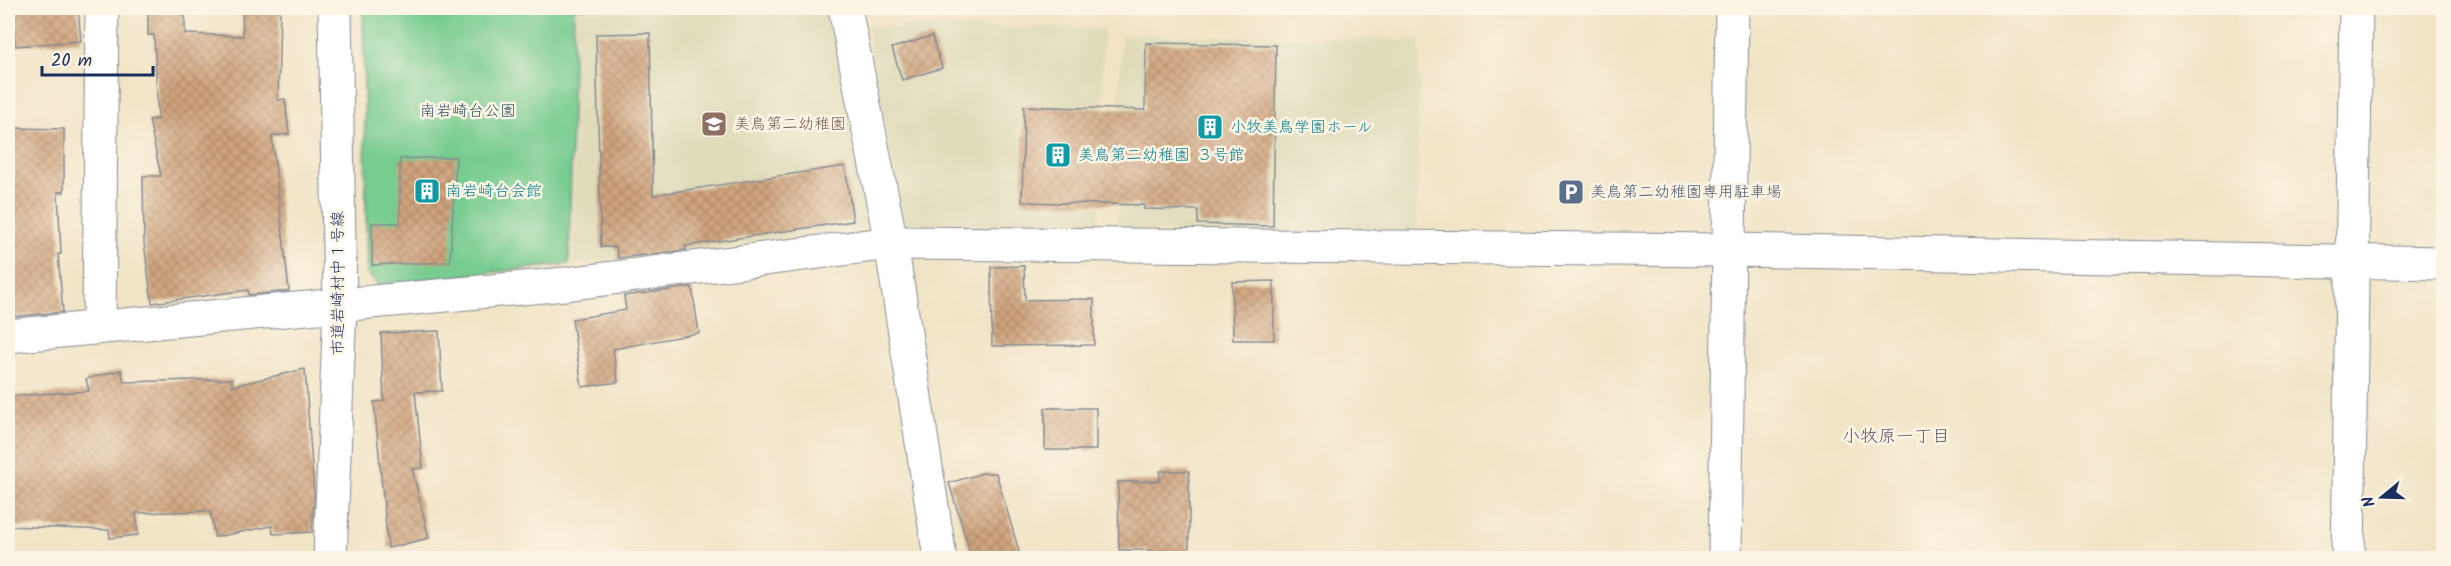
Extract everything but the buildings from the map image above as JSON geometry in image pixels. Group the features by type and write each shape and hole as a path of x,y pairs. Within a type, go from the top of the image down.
{"street":[{"path":"99,327 102,8"},
{"name":"市道岩崎村中１号線","path":"330,558 340,305 335,8"},
{"path":"844,8 891,243 940,558"},
{"path":"1725,558 1732,8"},
{"path":"2348,558 2356,8"},
{"path":"8,336 565,284 891,243 1729,250 2444,263"}],"shaded area":[{"name":"美鳥第二幼稚園","path":"837,10 869,215 861,230 572,265 576,12"},
{"name":"美鳥第二幼稚園","path":"867,26 1104,28 1099,231 903,228"},
{"path":"1121,35 1420,40 1417,236 1117,230"}],"green space":[{"name":"南岩崎台公園","path":"363,8 574,8 569,264 378,285 367,273"}],"place":[{"name":"美鳥第二幼稚園","path":"714,124"},
{"name":"小牧美鳥学園ホール","path":"1210,127"},
{"name":"美鳥第二幼稚園 ３号館","path":"1058,155"},
{"name":"南岩崎台会館","path":"427,191"},
{"name":"美鳥第二幼稚園専用駐車場","path":"1571,192"}],"district":[{"name":"小牧原一丁目","path":"1896,437"}]}
